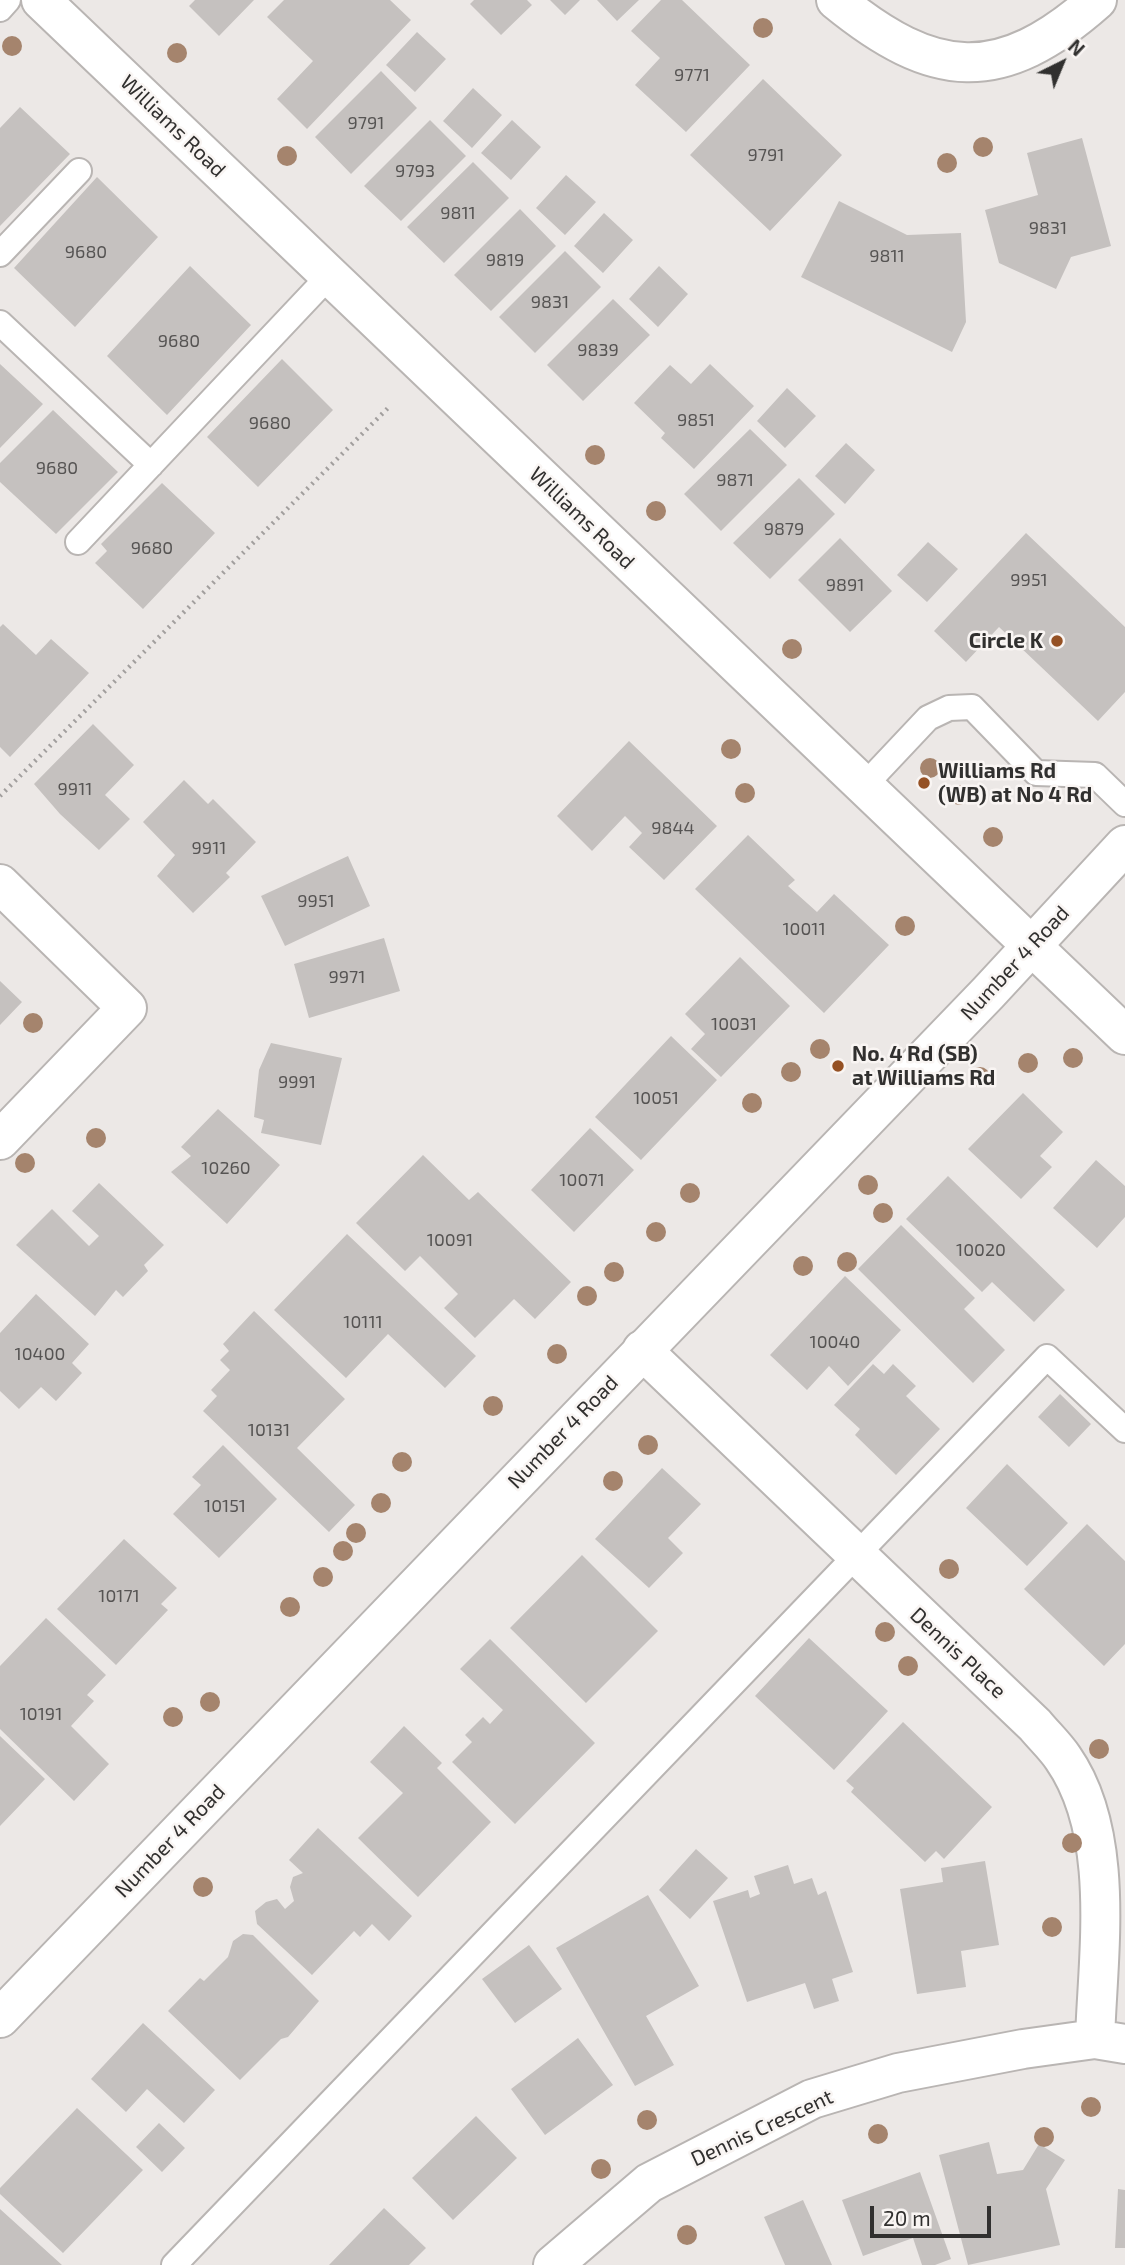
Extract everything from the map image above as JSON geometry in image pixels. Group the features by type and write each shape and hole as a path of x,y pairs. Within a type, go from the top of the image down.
{"street":[{"name":"Williams Road","path":"41,0 1125,1035"},
{"path":"836,0 866,25 901,45 934,59 960,62 992,60 1033,48 1063,30 1097,0"},
{"name":"Number 4 Road","path":"0,2018 1125,845"},
{"path":"0,884 127,1007 0,1140"},
{"name":"Dennis Place","path":"642,1350 1035,1725 1063,1758 1082,1792 1100,1874 1110,2042"},
{"name":"Dennis Crescent","path":"553,2265 649,2183 812,2099 898,2073 1023,2049 1110,2042"}],"lane":[{"path":"0,9 8,0"},
{"path":"0,254 79,171"},
{"path":"78,542 329,276"},
{"path":"0,323 150,465"},
{"path":"863,787 928,718 949,708 972,707 1037,773 1095,775 1125,803"},
{"path":"174,2265 1047,1357 1125,1430"}],"path":[{"path":"0,796 391,405"}],"building":[{"path":"195,0 254,0 219,36 189,6"},
{"path":"284,0 390,0 411,20 307,129 277,99 313,61 267,17"},
{"path":"474,0 527,0 532,5 501,35 470,4"},
{"path":"550,0 580,0 565,15"},
{"path":"597,0 639,0 617,21"},
{"path":"661,0 682,0 750,65 686,132 635,85 660,58 631,31"},
{"path":"417,32 446,59 415,92 386,65"},
{"path":"381,71 417,108 351,174 315,137"},
{"path":"763,79 842,155 770,231 690,155"},
{"path":"473,88 502,115 472,148 443,121"},
{"path":"20,107 70,154 0,226 0,128"},
{"path":"430,120 466,156 401,221 364,186"},
{"path":"512,120 541,147 511,180 481,153"},
{"path":"1082,138 1111,246 1071,257 1056,289 999,263 985,210 1038,195 1027,153"},
{"path":"473,162 509,198 444,263 407,227"},
{"path":"566,175 596,202 565,235 536,208"},
{"path":"97,177 158,237 75,327 14,268"},
{"path":"839,201 907,235 961,233 966,322 952,352 801,277"},
{"path":"520,209 556,246 491,311 454,275"},
{"path":"604,213 633,240 603,273 574,246"},
{"path":"565,251 601,287 535,353 499,317"},
{"path":"190,266 251,325 167,415 107,356"},
{"path":"659,266 688,294 658,327 629,299"},
{"path":"613,299 650,335 583,401 547,365"},
{"path":"282,359 333,410 258,487 207,437"},
{"path":"0,364 43,404 0,448"},
{"path":"710,364 754,406 694,469 661,438 665,433 634,403 670,365 691,384"},
{"path":"787,388 816,416 785,448 757,421"},
{"path":"53,410 118,472 56,534 0,482 0,463"},
{"path":"750,429 787,465 721,531 684,494"},
{"path":"846,443 875,470 845,504 815,476"},
{"path":"799,478 835,514 770,579 733,543"},
{"path":"162,483 215,533 143,609 95,563 107,551 101,544"},
{"path":"1026,533 1125,627 1125,692 1098,721 999,627 966,662 934,631"},
{"path":"840,538 892,591 850,632 798,580"},
{"path":"928,542 958,569 927,602 897,575"},
{"path":"3,624 36,655 51,639 89,673 10,757 0,747 0,627"},
{"path":"93,724 134,765 105,795 130,819 99,850 60,814 34,784"},
{"path":"629,741 717,826 664,880 629,847 642,833 625,816 592,851 557,816"},
{"path":"184,780 208,804 213,799 256,842 226,873 230,877 193,913 157,876 175,855 143,822"},
{"path":"748,835 795,880 788,886 817,912 834,894 889,945 824,1013 695,889"},
{"path":"348,856 370,906 285,946 261,896"},
{"path":"384,938 400,991 309,1018 294,964"},
{"path":"740,957 790,1006 721,1077 691,1049 705,1034 685,1014"},
{"path":"0,981 22,1002 0,1025"},
{"path":"671,1036 717,1080 641,1160 595,1117"},
{"path":"271,1043 342,1058 321,1145 261,1133 264,1120 254,1117 259,1070"},
{"path":"1023,1093 1063,1132 1040,1156 1052,1167 1021,1199 968,1149"},
{"path":"218,1109 280,1165 227,1224 171,1172 191,1156 181,1147"},
{"path":"590,1128 634,1170 574,1232 531,1190"},
{"path":"423,1155 469,1200 478,1192 571,1282 535,1319 514,1299 475,1338 444,1308 458,1294 420,1256 405,1271 356,1223"},
{"path":"1096,1160 1125,1186 1125,1217 1097,1248 1053,1208"},
{"path":"948,1176 1065,1290 1034,1322 992,1282 982,1292 906,1219"},
{"path":"99,1183 164,1245 144,1265 148,1271 123,1297 116,1290 95,1316 16,1245 52,1209 89,1246 99,1236 72,1211"},
{"path":"901,1225 975,1298 964,1309 1005,1350 973,1383 858,1269"},
{"path":"347,1234 476,1356 445,1388 388,1334 346,1378 274,1310"},
{"path":"845,1276 901,1330 848,1386 829,1366 807,1390 770,1355"},
{"path":"36,1294 89,1344 72,1363 82,1373 56,1401 41,1387 19,1409 0,1391 0,1333"},
{"path":"254,1311 345,1399 297,1448 355,1505 329,1532 203,1411 217,1396 211,1390 230,1370 220,1360 229,1351 223,1344"},
{"path":"873,1364 884,1374 893,1364 916,1386 906,1396 940,1429 896,1475 855,1435 860,1429 834,1405"},
{"path":"1060,1394 1091,1424 1069,1447 1038,1417"},
{"path":"223,1445 277,1499 219,1558 173,1514 201,1485 192,1477"},
{"path":"1007,1464 1068,1523 1027,1566 966,1508"},
{"path":"662,1468 701,1504 668,1538 683,1553 649,1588 595,1539"},
{"path":"1087,1524 1125,1561 1125,1644 1104,1666 1024,1589"},
{"path":"124,1539 177,1588 161,1604 168,1610 116,1665 57,1609"},
{"path":"582,1555 658,1631 586,1703 510,1628"},
{"path":"46,1618 106,1675 87,1695 94,1701 71,1726 109,1764 74,1801 0,1729 0,1666"},
{"path":"809,1638 888,1711 834,1770 755,1696"},
{"path":"490,1639 595,1743 515,1824 452,1762 472,1742 465,1735 483,1717 490,1724 503,1710 460,1669"},
{"path":"903,1722 992,1807 944,1859 936,1851 925,1862 851,1792 854,1788 846,1781"},
{"path":"404,1726 442,1763 437,1768 491,1822 418,1897 358,1838 403,1793 370,1762"},
{"path":"0,1736 45,1779 0,1826"},
{"path":"318,1828 412,1916 389,1941 372,1924 360,1937 354,1931 312,1975 257,1924 255,1911 266,1902 277,1899 285,1909 294,1901 290,1887 293,1877 303,1873 289,1860"},
{"path":"696,1849 728,1878 690,1919 659,1890"},
{"path":"985,1861 999,1945 961,1951 966,1987 917,1994 900,1889 943,1882 941,1868"},
{"path":"788,1865 794,1884 812,1878 818,1895 826,1891 853,1972 832,1979 839,2001 814,2009 805,1983 747,2002 713,1901 748,1890 750,1898 760,1894 754,1876"},
{"path":"648,1895 699,1986 646,2016 674,2065 635,2086 556,1948"},
{"path":"243,1934 253,1935 319,2001 288,2037 281,2039 240,2080 168,2011 200,1978 204,1981 228,1957 233,1941"},
{"path":"529,1945 562,1989 515,2023 482,1979"},
{"path":"143,2023 215,2090 184,2123 147,2089 126,2112 91,2079"},
{"path":"578,2038 613,2085 545,2135 511,2089"},
{"path":"77,2108 143,2170 63,2253 0,2194 0,2188"},
{"path":"476,2116 517,2158 453,2220 412,2178"},
{"path":"159,2123 185,2148 162,2172 136,2147"},
{"path":"989,2142 997,2174 1023,2170 1039,2144 1065,2160 1046,2189 1060,2245 968,2265 939,2155"},
{"path":"920,2172 951,2259 935,2265 922,2265 913,2238 863,2256 842,2200"},
{"path":"1118,2189 1125,2190 1125,2248 1115,2248"},
{"path":"803,2200 832,2265 785,2265 764,2217"},
{"path":"384,2208 426,2248 409,2265 329,2265"},
{"path":"0,2209 62,2265 0,2265"}],"place":[{"name":"Circle K","path":"1057,641"},
{"name":"Williams Rd (WB) at No 4 Rd","path":"924,783"},
{"name":"No. 4 Rd (SB) at Williams Rd","path":"838,1066"}]}
